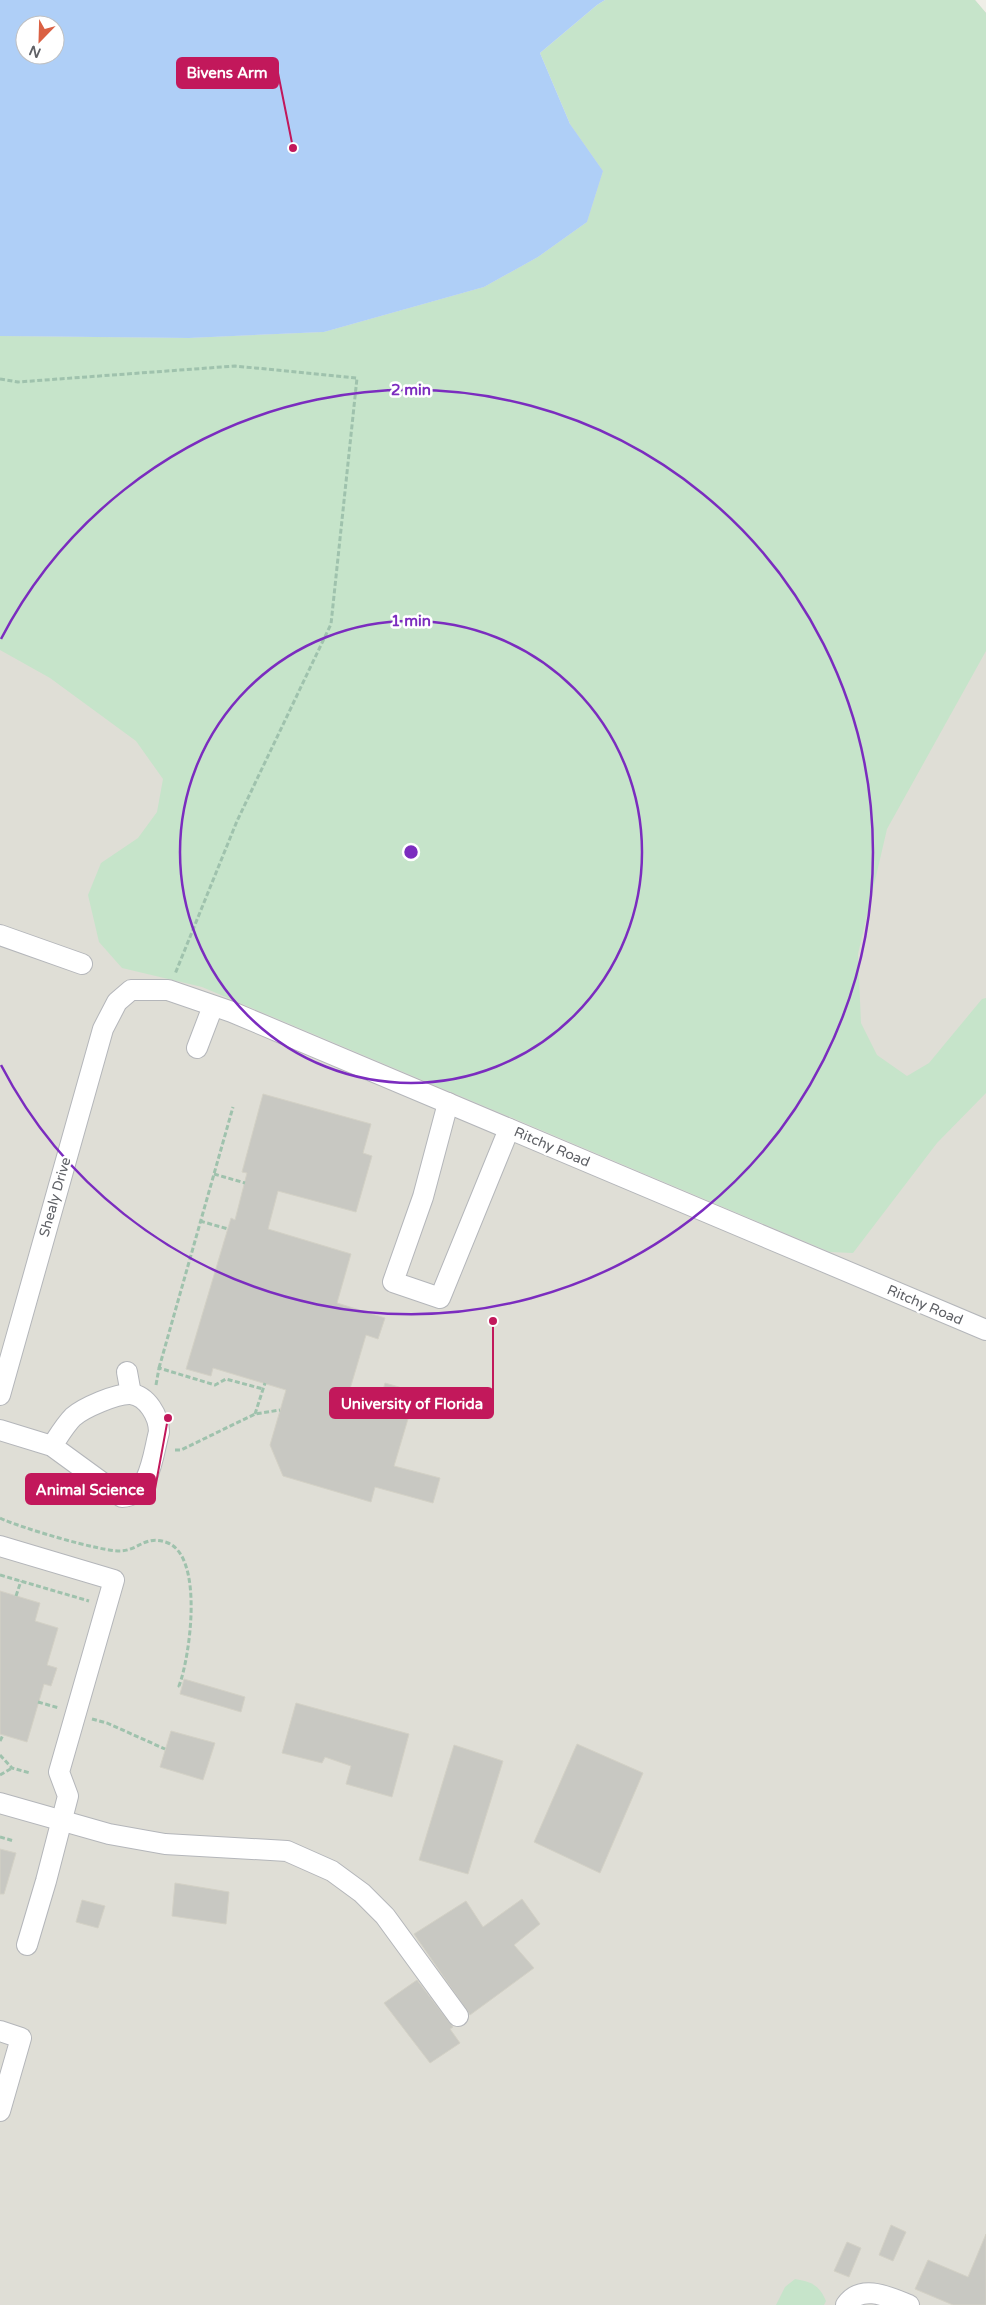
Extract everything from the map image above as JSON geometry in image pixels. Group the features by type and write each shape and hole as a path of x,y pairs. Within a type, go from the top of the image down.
{"street":[{"path":"0,935 82,964"},
{"name":"Ritchy Road","path":"117,1002 131,990 168,990 213,1006 986,1330"},
{"name":"Shealy Drive","path":"0,1395 4,1362 101,1038 117,1002"},
{"path":"197,1048 213,1006"},
{"path":"448,1103 423,1197 393,1282 440,1298 509,1129"},
{"path":"127,1372 131,1394"},
{"path":"0,1430 52,1446 122,1497 132,1496 139,1491 145,1482 159,1432 159,1424 155,1413 150,1407 141,1398 131,1394 105,1400 73,1417 52,1446"},
{"path":"0,1546 114,1580 59,1772 68,1796 27,1944"},
{"path":"0,1803 109,1834 165,1844 287,1851 332,1871 362,1893 385,1916 458,2016"},
{"path":"0,2031 21,2038 3,2088 0,2111"},
{"path":"846,2305 851,2297 864,2292 909,2305"}],"path":[{"path":"0,378 18,382 235,366 357,378 331,624 237,821 168,990"},
{"path":"156,1390 159,1368 233,1107"},
{"path":"214,1174 245,1183"},
{"path":"200,1221 228,1229"},
{"path":"159,1368 215,1385 226,1379 263,1389"},
{"path":"255,1414 265,1383"},
{"path":"167,1447 181,1450 255,1414 280,1410"},
{"path":"0,1575 92,1601"},
{"path":"16,1596 21,1581"},
{"path":"38,1702 50,1705"},
{"path":"103,1721 165,1749"},
{"path":"0,1741 2,1735"},
{"path":"0,1755 12,1768 30,1773"},
{"path":"0,1775 12,1768"},
{"path":"0,1837 14,1841"}],"shaded area":[{"path":"605,0 975,0 986,13 986,2305 0,2305 0,336 189,338 324,332 484,287 538,257 587,222 570,124"}],"green space":[{"path":"605,0 975,0 986,13 986,651 887,829 858,954 861,1023 877,1055 907,1076 929,1063 982,999 986,998 986,1093 937,1143 853,1253 830,1252 202,987 122,968 99,942 88,895 101,863 138,838 157,812 163,779 136,741 50,678 0,650 0,336 189,338 324,332 484,287 538,257 587,222 603,171 570,124 540,53"},
{"path":"795,2279 806,2281 818,2288 826,2301 824,2305 776,2305 785,2287"}],"water":[{"path":"0,0 605,0 540,53 570,124 603,171 587,222 538,257 484,287 324,332 189,338 0,336"}],"building":[{"path":"263,1094 371,1124 363,1153 372,1156 356,1212 278,1191 268,1229 351,1254 337,1303 385,1318 378,1339 366,1335 347,1399 378,1408 385,1383 416,1392 394,1466 440,1478 433,1503 375,1487 371,1502 283,1476 270,1445 286,1390 213,1368 211,1376 186,1369 231,1218 235,1220 247,1173 242,1172"},
{"path":"0,1591 40,1603 35,1621 58,1628 47,1665 57,1668 51,1686 44,1684 27,1742 0,1734"},
{"path":"184,1679 245,1697 241,1712 180,1694"},
{"path":"296,1703 409,1734 392,1797 346,1784 351,1766 325,1757 322,1763 282,1753"},
{"path":"171,1731 215,1743 203,1780 160,1767"},
{"path":"577,1744 643,1773 600,1873 534,1842"},
{"path":"454,1745 503,1761 468,1874 419,1860"},
{"path":"0,1849 16,1853 4,1894 0,1894"},
{"path":"175,1883 229,1892 226,1924 172,1916"},
{"path":"522,1899 540,1924 514,1945 534,1968 470,2015 414,1934 466,1901 483,1927"},
{"path":"82,1900 105,1906 98,1928 76,1922"},
{"path":"417,1980 453,2027 450,2029 460,2043 430,2063 384,2003"},
{"path":"891,2225 906,2232 893,2261 879,2255"},
{"path":"986,2234 986,2305 953,2305 915,2289 928,2260 968,2277"},
{"path":"847,2242 861,2248 849,2277 834,2271"}],"place":[{"name":"Bivens Arm","path":"293,148"},
{"name":"University of Florida","path":"493,1321"},
{"name":"Animal Science","path":"168,1418"}]}
